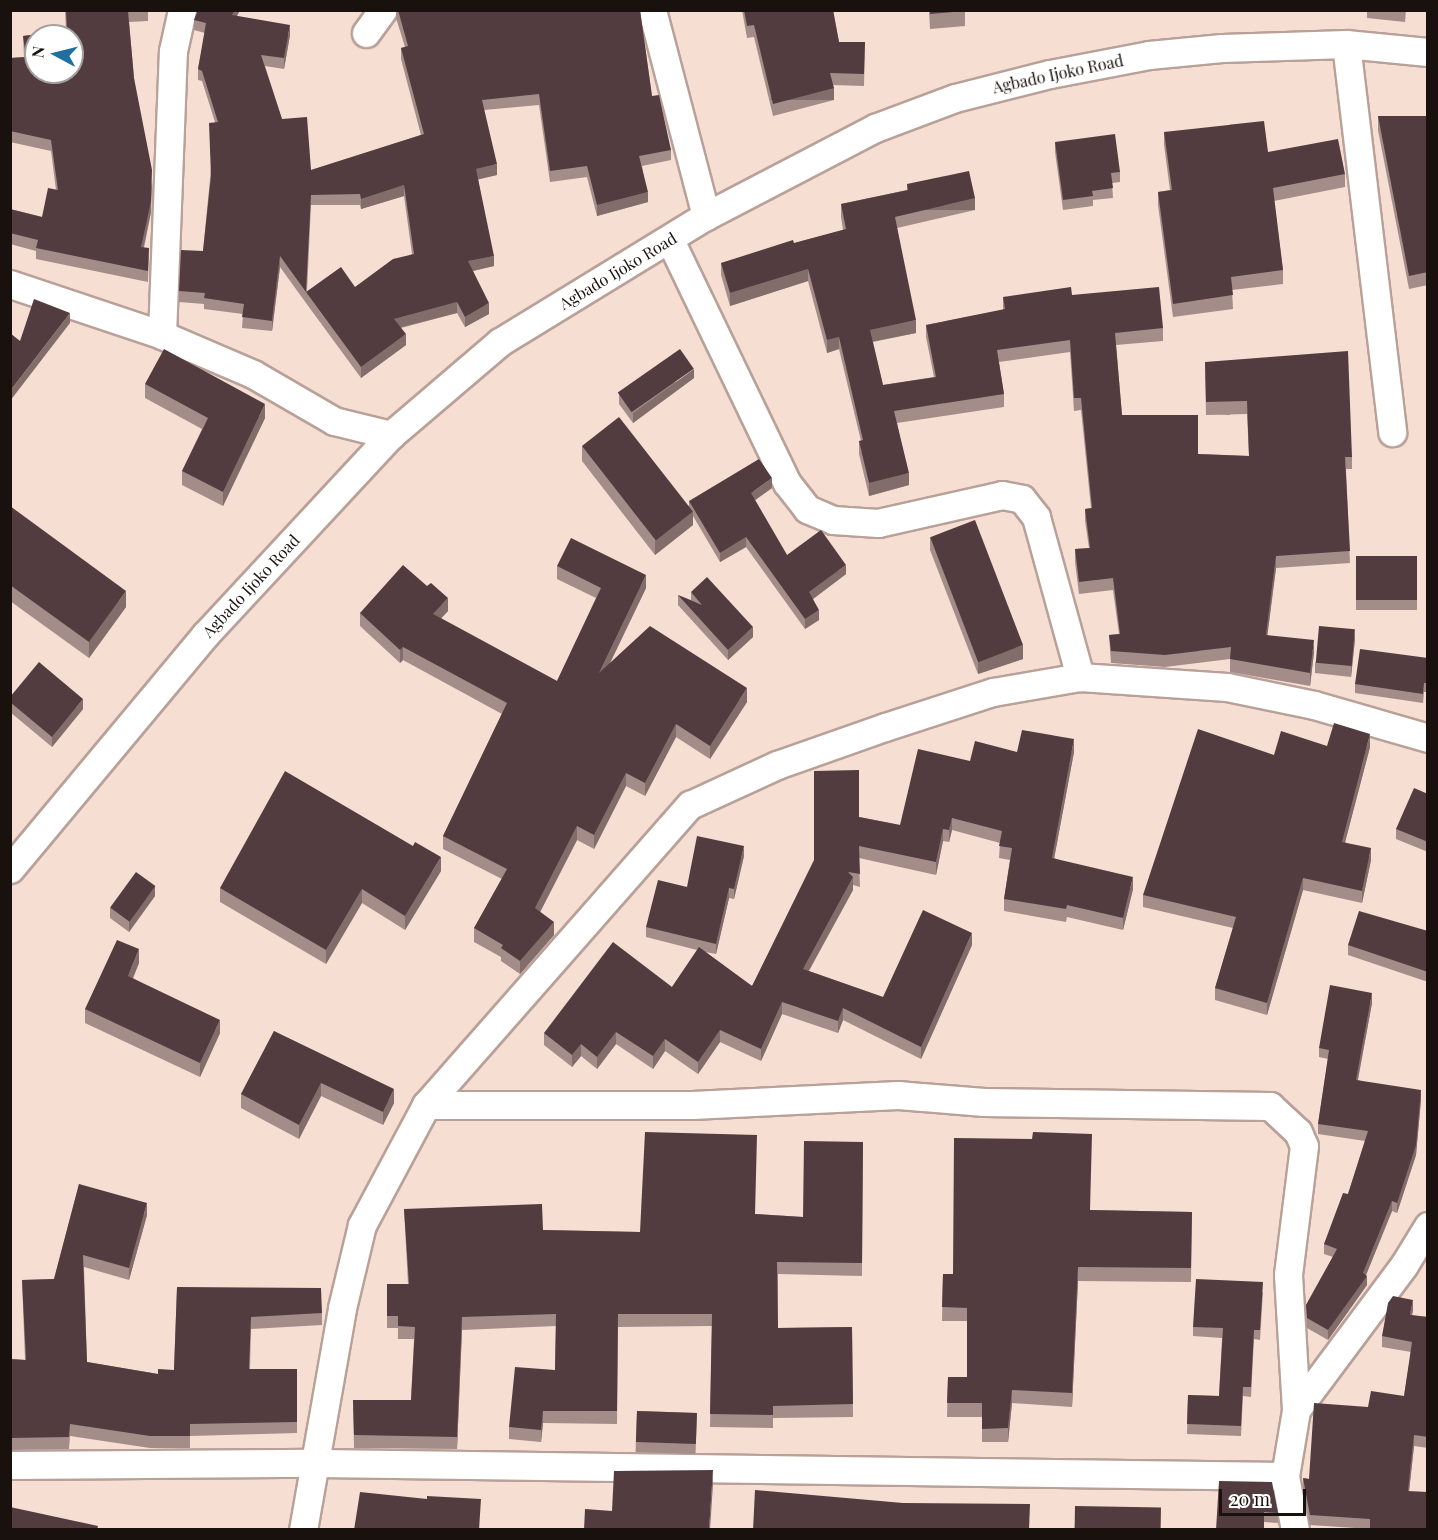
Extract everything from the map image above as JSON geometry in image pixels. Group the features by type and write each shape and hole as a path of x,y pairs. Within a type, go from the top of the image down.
{"street":[{"path":"162,335 173,51 182,10"},
{"path":"366,33 383,10"},
{"path":"652,10 706,216"},
{"path":"1346,44 1392,432"},
{"name":"Agbado Ijoko Road","path":"10,869 205,635 391,435 500,342 706,216 875,128 955,98 1050,74 1149,55 1346,44 1428,52"},
{"path":"670,240 788,483 807,509 833,520 878,522 1002,495 1022,499 1036,517 1080,677"},
{"path":"10,284 162,335 253,374 334,421 391,435"},
{"path":"303,1530 317,1462 342,1308 362,1225 426,1105 690,805 777,765 993,692 1080,677 1227,687 1314,705 1428,738"},
{"path":"426,1105 692,1105 898,1095 984,1102 1270,1106 1298,1132 1304,1146 1288,1275 1296,1410 1285,1476 1295,1530"},
{"path":"1296,1410 1404,1265 1428,1226"},
{"path":"10,1464 317,1462 1285,1476"}],"building":[{"path":"66,10 140,10 128,11 134,78 152,170 151,201 141,247 149,248 148,271 36,248 38,240 10,233 10,209 42,217 48,188 58,190 51,140 10,131 10,58 24,57 24,84 84,84 84,24 67,24"},
{"path":"198,10 235,10 232,15 290,25 284,58 261,55 282,119 307,117 311,170 424,134 401,48 408,46 398,10 640,10 652,96 659,95 671,150 639,156 648,192 597,205 587,166 550,171 539,94 482,100 497,164 476,169 494,256 468,261 489,303 465,317 457,302 394,319 406,334 361,367 306,292 280,256 272,321 242,317 244,304 204,298 205,293 179,291 181,250 203,251 211,176 209,123 218,122 202,71 198,69 206,23 194,20","holes":["404,185 414,254 393,259 355,287 341,267 306,292 311,195 360,194 361,199"]},
{"path":"744,10 833,10 839,42 865,42 864,74 830,73 834,88 773,104 754,25 747,26"},
{"path":"930,10 965,10 965,11 930,14"},
{"path":"1378,116 1428,116 1428,272 1409,276"},
{"path":"1264,121 1268,152 1338,139 1345,174 1273,188 1283,270 1231,277 1233,295 1173,304 1158,192 1172,190 1164,132"},
{"path":"1115,134 1120,172 1111,173 1113,188 1092,191 1093,196 1063,200 1055,142"},
{"path":"969,171 975,198 895,217 916,320 870,330 883,385 936,377 926,325 1005,309 1003,297 1071,287 1072,295 1159,287 1163,328 1115,333 1122,415 1198,415 1198,454 1249,456 1247,401 1206,402 1205,362 1348,351 1352,457 1345,457 1350,551 1276,556 1266,635 1314,640 1310,673 1230,659 1231,647 1165,655 1111,651 1109,635 1120,634 1113,578 1079,582 1075,549 1090,548 1085,509 1092,508 1081,398 1074,398 1070,340 997,350 1004,394 894,411 909,473 869,483 859,441 863,440 839,337 827,340 808,269 730,293 721,263 793,240 794,243 846,229 841,204 908,190 907,184"},
{"path":"34,299 70,313 10,391 10,333 20,341"},
{"path":"164,349 265,404 223,492 182,471 208,418 145,384"},
{"path":"680,349 694,369 632,412 618,393"},
{"path":"619,417 693,512 656,540 582,446"},
{"path":"759,459 772,478 751,493 787,555 821,530 846,565 809,592 819,610 805,619 746,537 720,553 689,501"},
{"path":"10,506 126,591 89,642 10,585"},
{"path":"975,520 1023,645 978,662 930,537"},
{"path":"571,538 646,575 599,673 650,626 747,688 710,746 676,724 645,783 626,773 594,835 577,826 535,908 554,922 520,961 501,948 503,945 474,928 507,869 443,836 507,703 403,647 400,650 360,613 403,565 427,586 431,583 448,598 433,614 557,681 601,588 557,566"},
{"path":"1356,556 1417,556 1417,600 1356,600"},
{"path":"707,577 753,627 728,650 678,595 702,605 691,592"},
{"path":"1319,626 1355,629 1352,666 1316,663"},
{"path":"1360,649 1428,658 1428,683 1424,683 1423,694 1355,684"},
{"path":"39,662 83,699 52,737 10,702 10,697"},
{"path":"1334,723 1370,734 1342,842 1371,848 1362,891 1303,878 1267,1003 1215,988 1236,917 1143,895 1198,729 1274,755 1281,731 1327,746"},
{"path":"1022,730 1074,739 1052,858 1133,877 1123,918 1067,905 1066,909 1004,899 1012,848 999,846 1002,831 952,818 949,830 943,829 936,862 859,846 860,874 848,872 853,877 803,969 883,997 923,910 972,933 921,1047 843,1008 838,1021 782,1002 761,1049 720,1030 698,1062 665,1039 653,1056 616,1032 597,1057 581,1044 572,1055 544,1033 613,942 672,987 699,947 752,986 814,860 814,771 859,770 859,817 900,825 918,749 970,761 975,741 1017,752"},
{"path":"285,771 413,846 415,842 441,857 405,916 362,889 326,950 220,888"},
{"path":"1414,788 1428,794 1428,842 1396,829"},
{"path":"697,836 744,846 734,889 729,888 716,944 646,927 658,880 687,887"},
{"path":"136,872 155,886 130,922 110,908"},
{"path":"1359,911 1428,931 1428,972 1348,945"},
{"path":"117,940 139,949 128,976 220,1020 200,1063 85,1009"},
{"path":"1330,985 1372,993 1356,1080 1421,1090 1416,1145 1397,1203 1392,1201 1363,1273 1367,1276 1328,1330 1307,1318 1306,1305 1337,1249 1324,1244 1343,1193 1348,1194 1368,1131 1318,1124 1329,1050 1319,1048"},
{"path":"274,1031 394,1089 383,1112 321,1083 299,1125 241,1094"},
{"path":"645,1132 757,1135 755,1214 803,1217 804,1141 863,1142 862,1263 777,1262 778,1328 852,1327 853,1404 773,1406 773,1415 710,1414 712,1314 618,1314 617,1411 543,1411 541,1430 509,1427 515,1367 555,1370 556,1314 462,1317 457,1437 354,1435 353,1400 411,1400 415,1327 398,1326 398,1316 387,1316 387,1284 409,1284 404,1209 542,1204 543,1230 640,1232"},
{"path":"1033,1132 1092,1134 1090,1210 1192,1212 1191,1268 1078,1267 1072,1393 1012,1390 1008,1428 982,1429 982,1403 947,1403 948,1377 967,1377 967,1308 942,1307 943,1274 953,1274 954,1138 1032,1139"},
{"path":"79,1184 147,1203 129,1268 83,1255 87,1362 158,1374 158,1369 174,1370 177,1287 321,1288 322,1313 251,1317 249,1369 297,1369 297,1422 190,1424 190,1436 150,1436 70,1424 69,1437 10,1438 10,1359 26,1360 22,1280 54,1279"},
{"path":"1196,1279 1263,1282 1260,1330 1254,1330 1251,1387 1243,1387 1241,1426 1187,1424 1188,1395 1219,1396 1223,1328 1193,1327"},
{"path":"1393,1296 1413,1300 1410,1315 1428,1317 1428,1437 1414,1435 1408,1491 1428,1492 1427,1530 1370,1530 1370,1519 1310,1515 1303,1478 1309,1479 1314,1403 1368,1407 1371,1391 1404,1396 1412,1342 1382,1336 1388,1303"},
{"path":"637,1411 697,1413 696,1444 636,1442"},
{"path":"713,1470 709,1530 584,1530 585,1509 612,1511 614,1471"},
{"path":"1219,1481 1272,1482 1278,1513 1264,1512 1264,1530 1216,1530"},
{"path":"755,1490 903,1503 1030,1504 1029,1530 753,1530"},
{"path":"360,1492 427,1499 427,1496 481,1499 479,1530 354,1530"},
{"path":"1075,1506 1161,1508 1161,1530 1075,1530"},
{"path":"10,1507 98,1526 97,1530 10,1530"}]}
